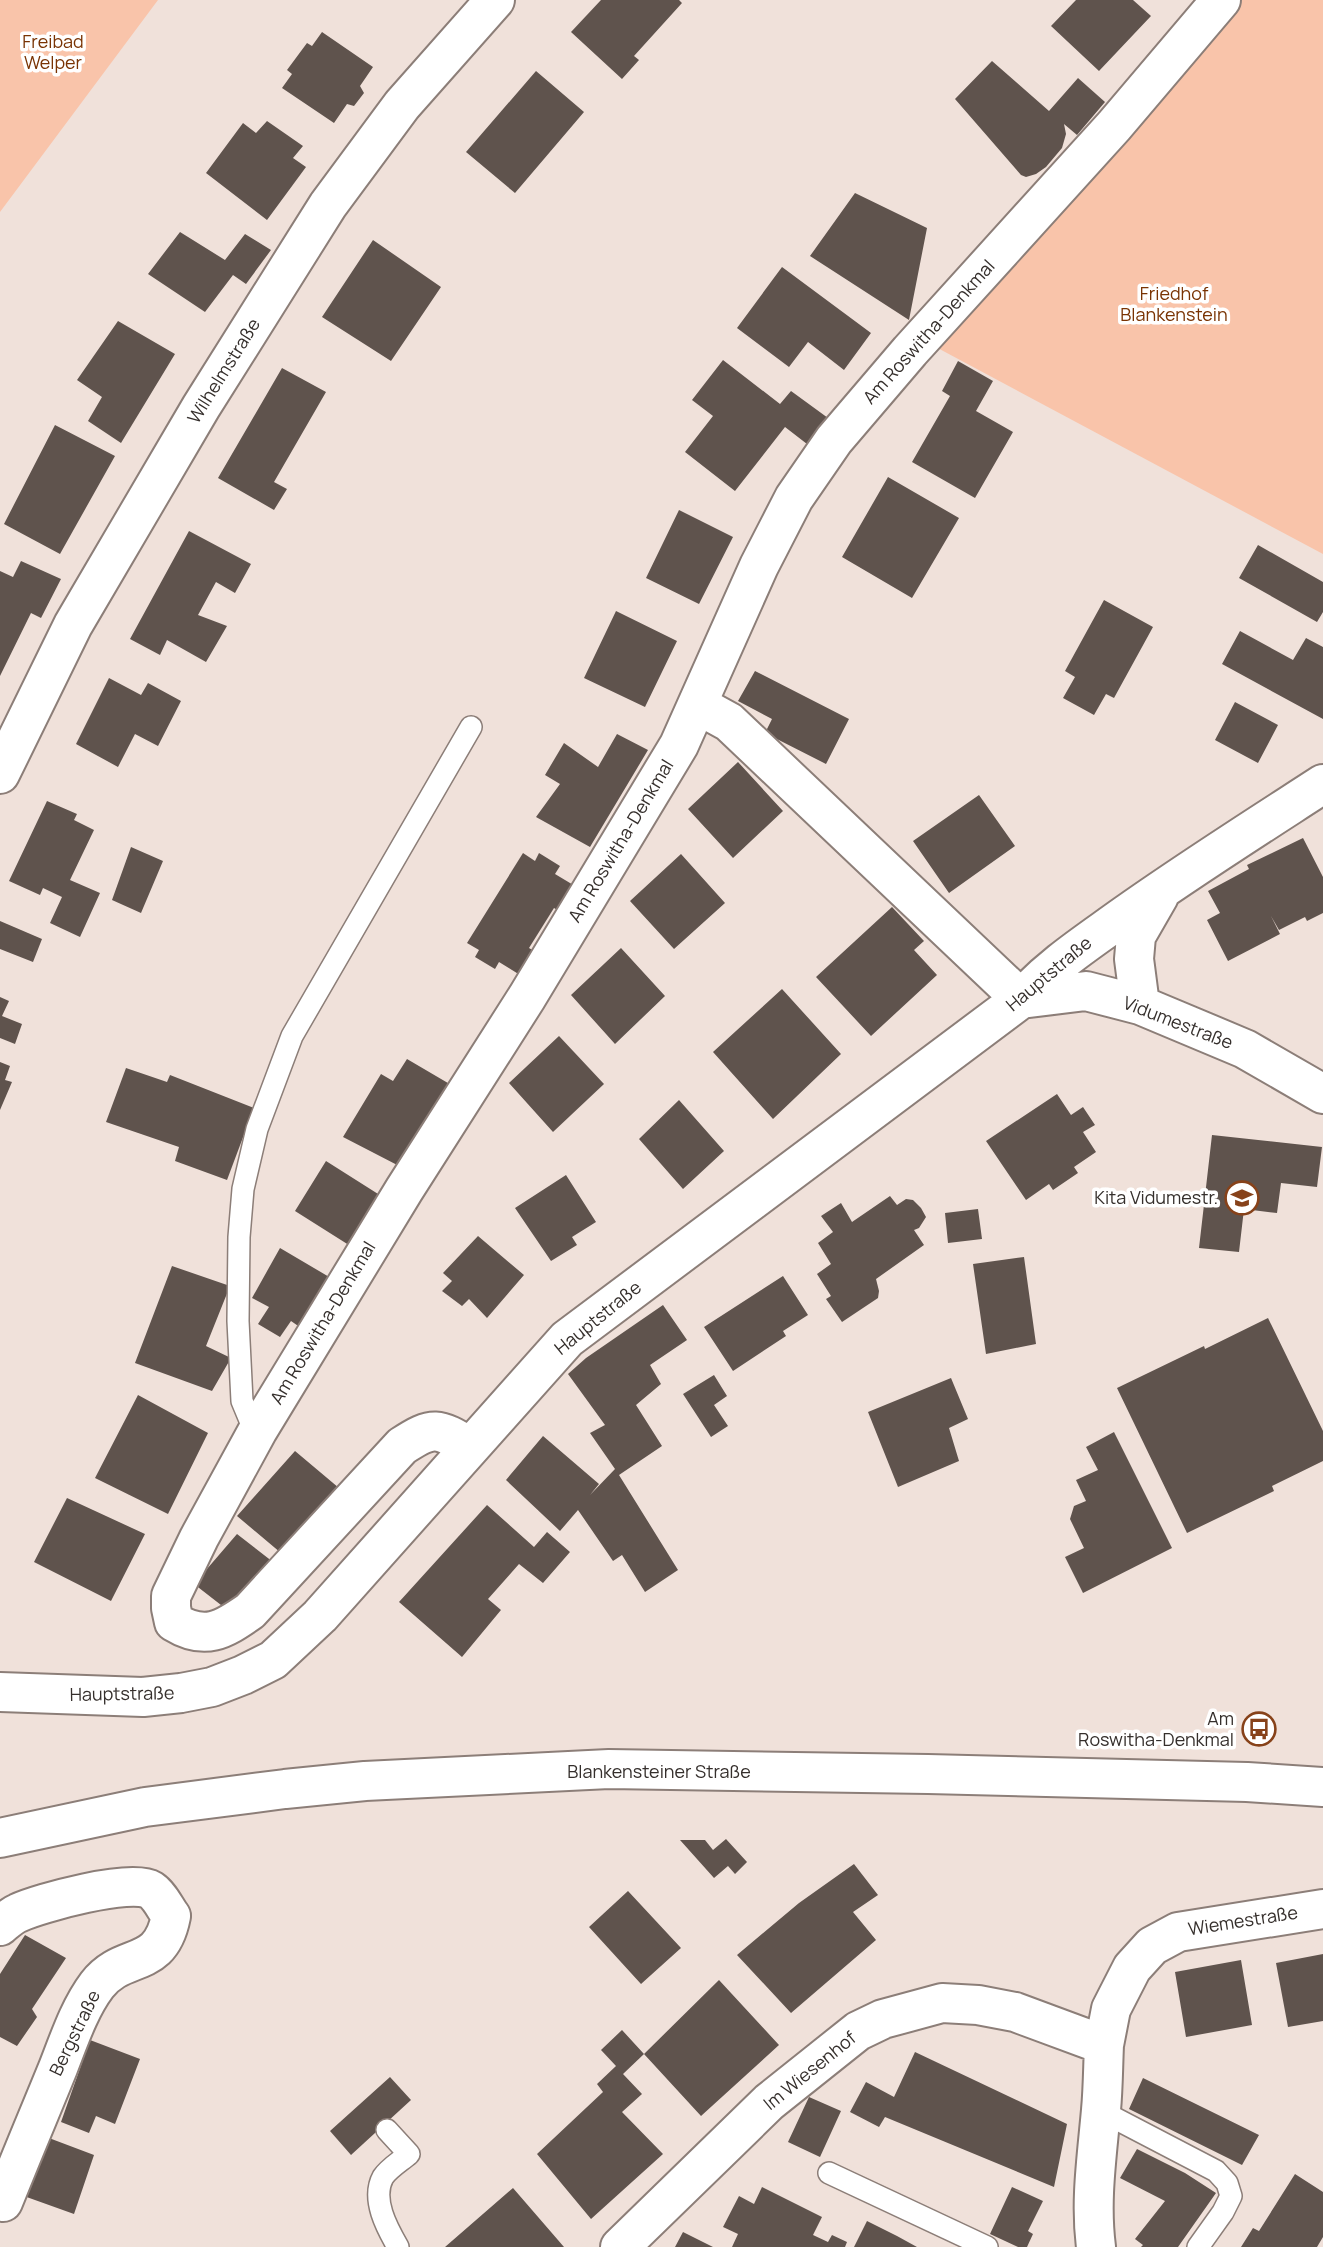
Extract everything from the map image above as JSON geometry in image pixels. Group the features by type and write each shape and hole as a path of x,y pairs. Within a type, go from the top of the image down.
{"street":[{"name":"Wilhelmstraße","path":"0,774 73,625 201,407 327,205 402,105 495,0"},
{"name":"Am Roswitha-Denkmal","path":"470,1447 443,1431 424,1432 402,1446 250,1611 233,1623 212,1632 196,1633 174,1622 171,1596 199,1538 258,1430 404,1190 527,998 679,745 759,566 794,498 834,440 909,351 1114,126 1221,0"},
{"path":"698,705 729,722 1021,999"},
{"name":"Hauptstraße","path":"0,1692 143,1697 181,1693 212,1686 272,1660 320,1616 567,1339 1021,999 1044,974 1163,888 1323,784"},
{"name":"Hauptstraße","path":"1140,1005 1134,959 1136,936 1163,888"},
{"name":"Vidumestraße","path":"1021,999 1086,991 1140,1005 1245,1049 1323,1094"},
{"name":"Blankensteiner Straße","path":"0,1838 145,1807 285,1789 378,1780 609,1769 1247,1782 1323,1787"},
{"name":"Bergstraße","path":"0,1926 16,1914 39,1906 117,1887 138,1886 150,1890 171,1916 167,1935 158,1948 110,1973 97,1986 76,2022 3,2202"},
{"name":"Wiemestraße","path":"1104,2045 1111,2008 1132,1968 1152,1946 1178,1932 1323,1909"},
{"name":"Im Wiesenhof","path":"620,2247 769,2102 858,2031 883,2019 942,2003 978,2005 1015,2012 1104,2045"},
{"path":"1096,2247 1093,2224 1104,2045"}],"lane":[{"path":"258,1430 252,1425 242,1401 238,1321 242,1201 257,1129 292,1036 471,727"},
{"path":"1101,2111 1216,2171 1227,2183 1231,2196 1198,2247"},
{"path":"387,2130 409,2154 384,2175 378,2190 380,2209 398,2247"},
{"path":"829,2173 987,2247"}],"green space":[{"name":"Freibad Welper","path":"0,0 158,0 0,212"},
{"name":"Friedhof Blankenstein","path":"1241,0 1323,0 1323,554 932,345 1137,125"}],"building":[{"path":"601,0 679,0 682,3 634,56 639,60 622,79 571,32"},
{"path":"1076,0 1133,0 1151,16 1099,71 1051,26"},
{"path":"322,32 373,67 360,86 364,93 354,106 347,104 334,123 282,88 292,74 287,70 307,43 312,46"},
{"path":"992,61 1049,111 1078,78 1105,102 1077,135 1064,124 1066,134 1062,148 1046,167 1036,174 1026,177 1021,175 955,99"},
{"path":"536,71 584,112 515,193 466,152"},
{"path":"267,121 303,146 293,158 306,167 267,220 206,173 243,123 256,133"},
{"path":"855,193 927,228 909,320 810,256"},
{"path":"180,232 225,260 245,234 271,250 246,284 233,275 205,312 148,274"},
{"path":"373,240 441,287 391,361 322,317"},
{"path":"782,267 871,333 844,370 808,342 789,367 737,328"},
{"path":"118,321 175,354 121,443 88,421 102,397 77,380"},
{"path":"723,360 780,404 791,391 828,418 807,444 785,427 735,491 685,452 713,416 692,400"},
{"path":"958,361 993,381 976,411 1013,432 975,498 912,462 950,396 942,391"},
{"path":"282,368 326,392 274,482 287,489 274,510 218,478"},
{"path":"55,425 115,456 60,554 4,524"},
{"path":"888,477 959,518 912,598 842,557"},
{"path":"679,510 733,537 699,604 646,578"},
{"path":"189,531 251,564 235,593 216,582 198,615 227,626 206,662 167,640 160,655 130,639"},
{"path":"1258,545 1323,582 1323,612 1317,622 1239,578"},
{"path":"21,561 61,579 41,618 31,613 0,676 0,571 13,577"},
{"path":"1104,600 1153,627 1114,698 1106,694 1094,715 1063,698 1075,677 1065,671"},
{"path":"616,611 677,641 645,707 584,678"},
{"path":"1240,631 1293,660 1306,638 1323,647 1323,719 1222,664"},
{"path":"755,671 849,719 826,764 765,733 772,719 738,701"},
{"path":"109,678 141,695 148,683 181,701 158,746 135,734 118,767 76,744"},
{"path":"1235,702 1278,725 1258,763 1215,740"},
{"path":"617,734 648,750 590,847 536,817 560,784 545,775 564,743 598,767"},
{"path":"738,762 783,811 733,858 688,809"},
{"path":"979,795 1015,846 949,893 913,841"},
{"path":"47,801 77,814 74,820 94,830 70,880 100,893 80,937 50,923 62,897 43,888 40,895 9,881"},
{"path":"1303,838 1323,877 1323,913 1307,921 1305,917 1279,930 1271,916 1280,934 1228,961 1207,920 1220,913 1208,891 1249,869 1247,865"},
{"path":"131,847 163,861 141,913 112,900"},
{"path":"523,853 535,861 539,853 560,866 555,874 575,886 559,911 554,908 529,948 534,951 520,975 499,962 495,969 475,957 479,950 467,943"},
{"path":"681,854 725,903 674,949 630,901"},
{"path":"892,907 924,941 914,950 937,975 871,1036 816,977"},
{"path":"0,921 42,939 33,962 0,949"},
{"path":"621,948 665,996 615,1044 571,995"},
{"path":"782,989 841,1054 773,1119 713,1052"},
{"path":"0,997 9,1001 2,1016 22,1024 15,1044 0,1038"},
{"path":"559,1036 604,1084 553,1132 509,1083"},
{"path":"407,1059 453,1086 403,1168 343,1137 381,1074 393,1081"},
{"path":"0,1062 10,1066 5,1080 12,1082 0,1110"},
{"path":"126,1068 167,1082 170,1075 254,1108 227,1180 175,1161 179,1147 106,1122"},
{"path":"1057,1094 1071,1115 1083,1107 1095,1125 1083,1132 1096,1152 1074,1167 1078,1173 1053,1190 1049,1184 1026,1200 986,1141"},
{"path":"679,1100 724,1151 683,1189 639,1139"},
{"name":"Kita Vidumestr.","path":"1212,1135 1322,1147 1317,1187 1281,1183 1277,1213 1244,1209 1239,1252 1199,1248"},
{"path":"326,1161 386,1199 352,1247 295,1211"},
{"path":"566,1175 596,1222 572,1237 577,1245 551,1261 515,1208"},
{"path":"890,1196 897,1205 906,1199 913,1200 921,1208 926,1217 919,1228 914,1230 924,1245 876,1279 878,1298 842,1322 826,1299 831,1296 817,1274 831,1264 818,1243 833,1232 821,1216 841,1203 852,1222"},
{"path":"978,1209 982,1239 948,1243 945,1213"},
{"path":"478,1236 524,1275 487,1318 469,1299 462,1306 442,1291 452,1281 443,1273"},
{"path":"280,1248 336,1281 304,1330 291,1321 280,1337 258,1324 269,1307 252,1298"},
{"path":"1024,1257 1036,1344 986,1354 973,1264"},
{"path":"172,1266 230,1286 206,1346 231,1358 212,1391 135,1363"},
{"path":"783,1276 808,1315 783,1331 786,1336 733,1371 704,1327"},
{"path":"663,1305 687,1340 650,1365 661,1384 636,1405 662,1446 619,1475 678,1570 645,1592 622,1555 613,1561 578,1510 560,1531 506,1480 543,1436 599,1484 590,1495 615,1469 590,1433 605,1425 568,1374 586,1358"},
{"path":"1268,1318 1323,1431 1323,1461 1272,1486 1274,1491 1187,1533 1117,1388"},
{"path":"714,1375 727,1396 714,1405 728,1426 711,1437 683,1394"},
{"path":"951,1378 968,1419 949,1428 959,1461 898,1487 868,1412"},
{"path":"138,1395 208,1433 168,1514 95,1478"},
{"path":"1114,1432 1172,1548 1083,1593 1065,1557 1084,1548 1070,1519 1074,1506 1086,1501 1076,1480 1098,1470 1086,1447"},
{"path":"295,1451 339,1488 281,1553 237,1516"},
{"path":"67,1498 145,1534 111,1601 34,1562"},
{"path":"487,1505 534,1547 547,1532 570,1552 543,1583 519,1564 488,1599 501,1610 462,1657 399,1602"},
{"path":"237,1534 273,1562 230,1612 194,1584"},
{"path":"726,1839 747,1862 735,1874 728,1866 714,1878 680,1840 705,1840 713,1850"},
{"path":"854,1864 878,1895 853,1912 876,1940 791,2013 737,1955 799,1903"},
{"path":"628,1891 681,1948 641,1984 589,1927"},
{"path":"25,1935 66,1958 32,2009 37,2017 17,2046 0,2037 0,1974"},
{"path":"1323,1954 1323,2021 1288,2027 1276,1963"},
{"path":"1241,1960 1252,2025 1186,2037 1175,1972"},
{"path":"719,1980 779,2045 701,2116 644,2054"},
{"path":"622,2030 644,2054 623,2074 642,2094 622,2112 663,2154 591,2219 537,2154 603,2092 597,2084 616,2066 601,2050"},
{"path":"90,2040 140,2059 115,2124 96,2116 89,2133 61,2122"},
{"path":"915,2052 1067,2124 1054,2187 885,2117 879,2127 850,2112 866,2082 894,2097"},
{"path":"390,2077 411,2100 351,2155 330,2131"},
{"path":"1143,2078 1259,2135 1242,2165 1129,2109"},
{"path":"809,2097 841,2111 820,2157 788,2142"},
{"path":"41,2135 94,2155 74,2214 21,2195"},
{"path":"1137,2149 1185,2173 1216,2193 1178,2247 1141,2247 1143,2245 1135,2239 1165,2201 1120,2178"},
{"path":"1295,2174 1323,2192 1323,2237 1317,2247 1241,2247 1253,2228 1259,2231"},
{"path":"762,2187 822,2217 813,2235 828,2242 832,2235 847,2242 845,2247 732,2247 738,2234 723,2227 739,2196 754,2204"},
{"path":"1012,2187 1043,2201 1028,2231 1033,2234 1027,2247 1018,2247 990,2234"},
{"path":"513,2188 564,2247 445,2247"},
{"path":"867,2221 897,2236 917,2247 854,2247"},
{"path":"683,2232 713,2247 675,2247"}],"place":[{"name":"Kita Vidumestr.","path":"1242,1198"},
{"name":"Am Roswitha-Denkmal","path":"1259,1729"}]}
